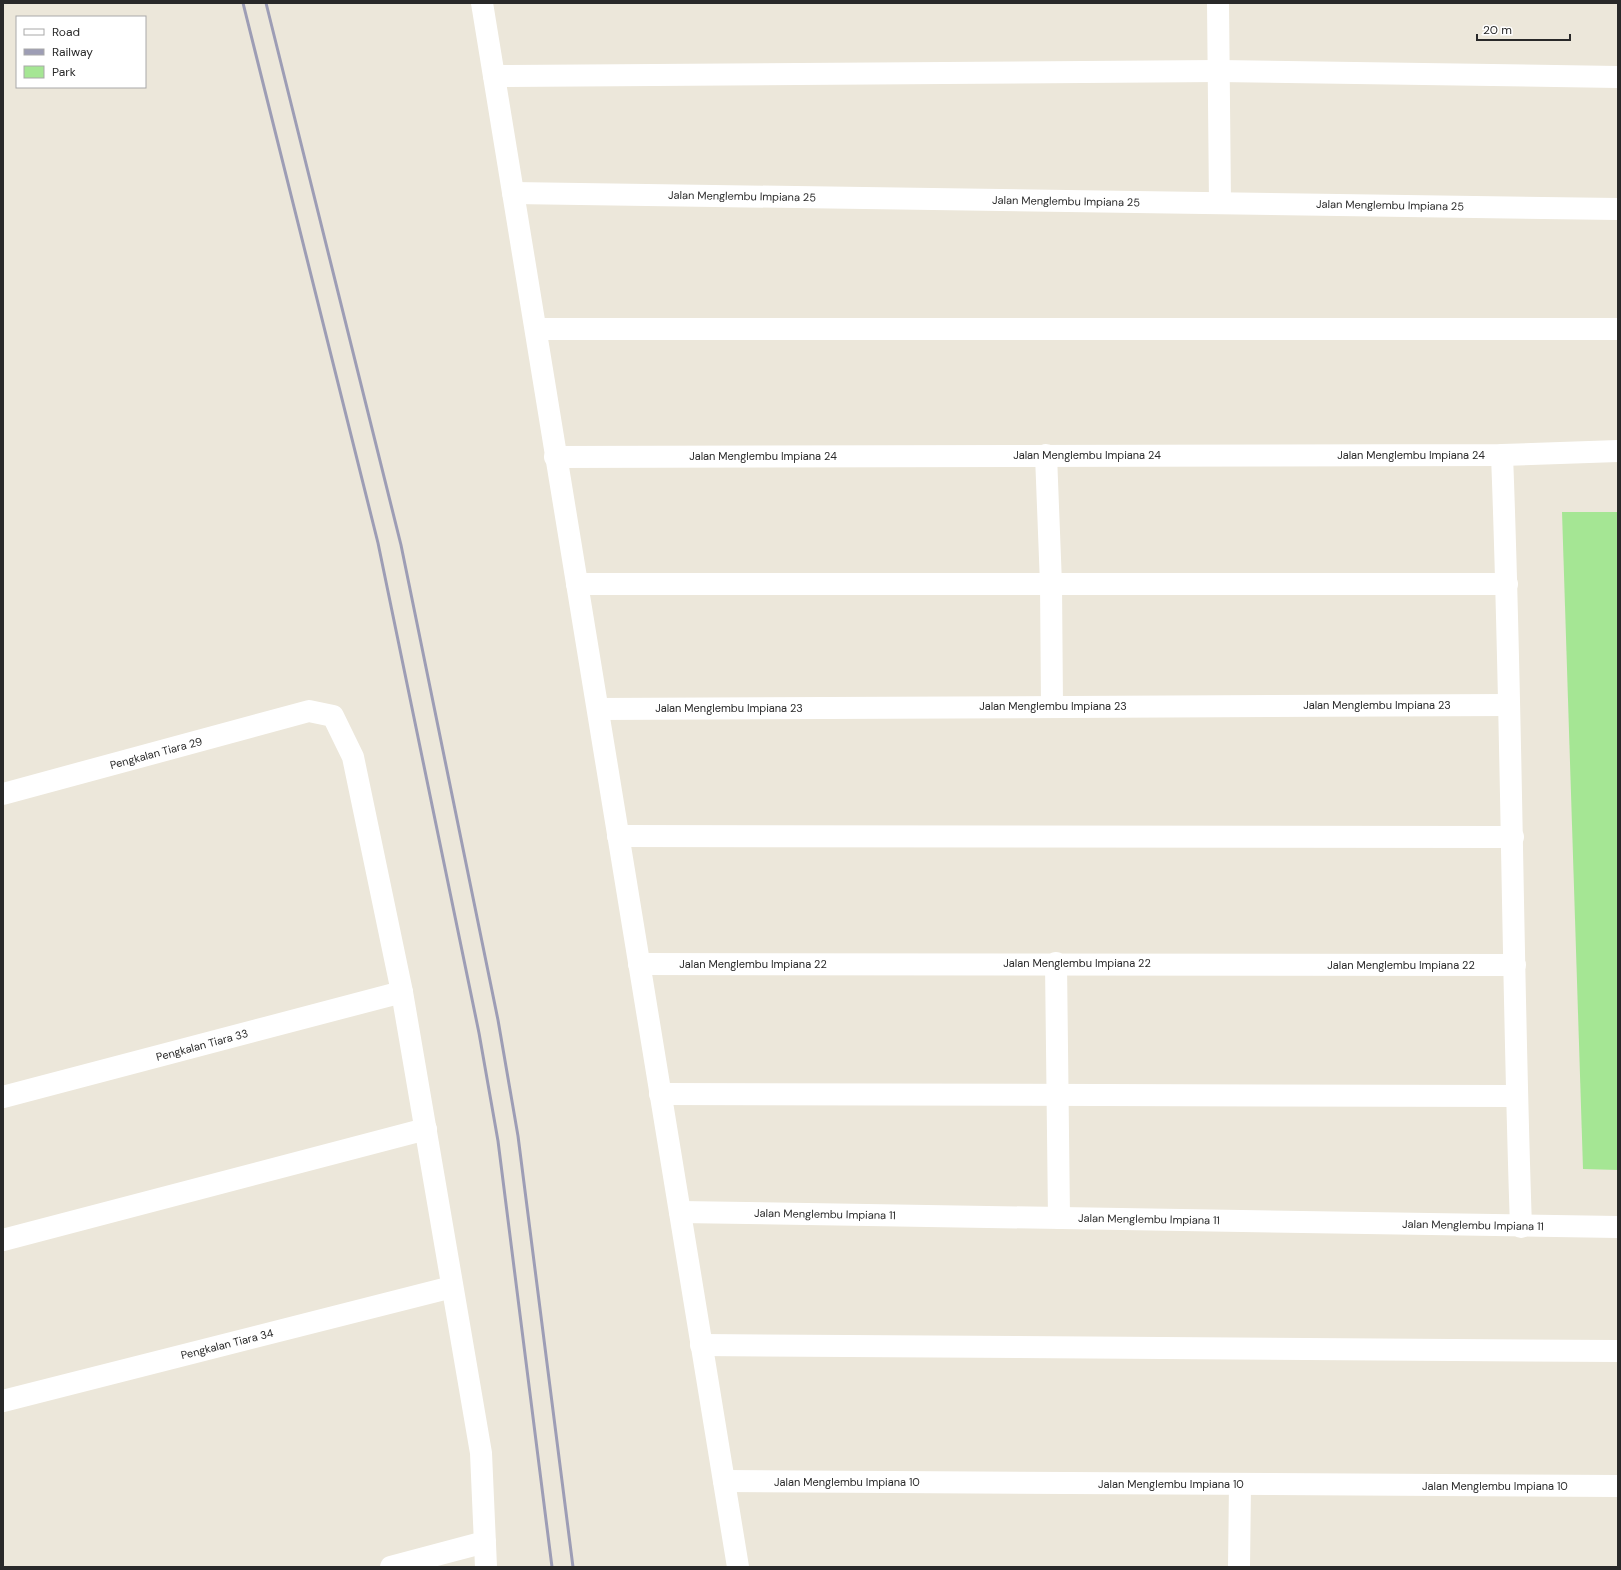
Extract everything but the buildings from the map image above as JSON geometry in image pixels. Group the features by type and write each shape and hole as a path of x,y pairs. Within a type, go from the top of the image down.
{"street":[{"path":"482,3 536,329 555,457 598,709 738,1567"},
{"path":"1218,3 1220,203"},
{"path":"494,76 1219,71 1618,77"},
{"name":"Jalan Menglembu Impiana 25","path":"513,193 1618,209"},
{"path":"536,329 1618,329"},
{"name":"Jalan Menglembu Impiana 24","path":"555,457 1502,455 1618,451"},
{"path":"1046,455 1051,584 1052,706"},
{"path":"1502,455 1507,584 1521,1226"},
{"path":"577,584 1507,584"},
{"name":"Jalan Menglembu Impiana 23","path":"598,709 1509,705"},
{"name":"Pengkalan Tiara 29","path":"3,794 309,711 333,716 353,757 402,992"},
{"path":"618,836 1513,837"},
{"path":"1056,963 1059,1218"},
{"name":"Jalan Menglembu Impiana 22","path":"639,964 1056,963 1515,965"},
{"path":"402,992 481,1453 486,1567"},
{"name":"Pengkalan Tiara 33","path":"3,1097 402,992"},
{"path":"660,1094 1517,1096"},
{"path":"3,1240 426,1129"},
{"name":"Jalan Menglembu Impiana 11","path":"680,1212 1618,1227"},
{"name":"Pengkalan Tiara 34","path":"3,1401 452,1287"},
{"path":"701,1345 1618,1351"},
{"name":"Jalan Menglembu Impiana 10","path":"724,1482 1618,1486"},
{"path":"1239,1567 1240,1485"},
{"path":"391,1567 485,1542"}],"green space":[{"path":"1562,512 1618,512 1618,1170 1583,1169"}],"railway":[{"path":"243,3 378,543 479,1033 498,1141 552,1567"},
{"path":"266,3 401,545 498,1020 518,1136 573,1567"}]}
